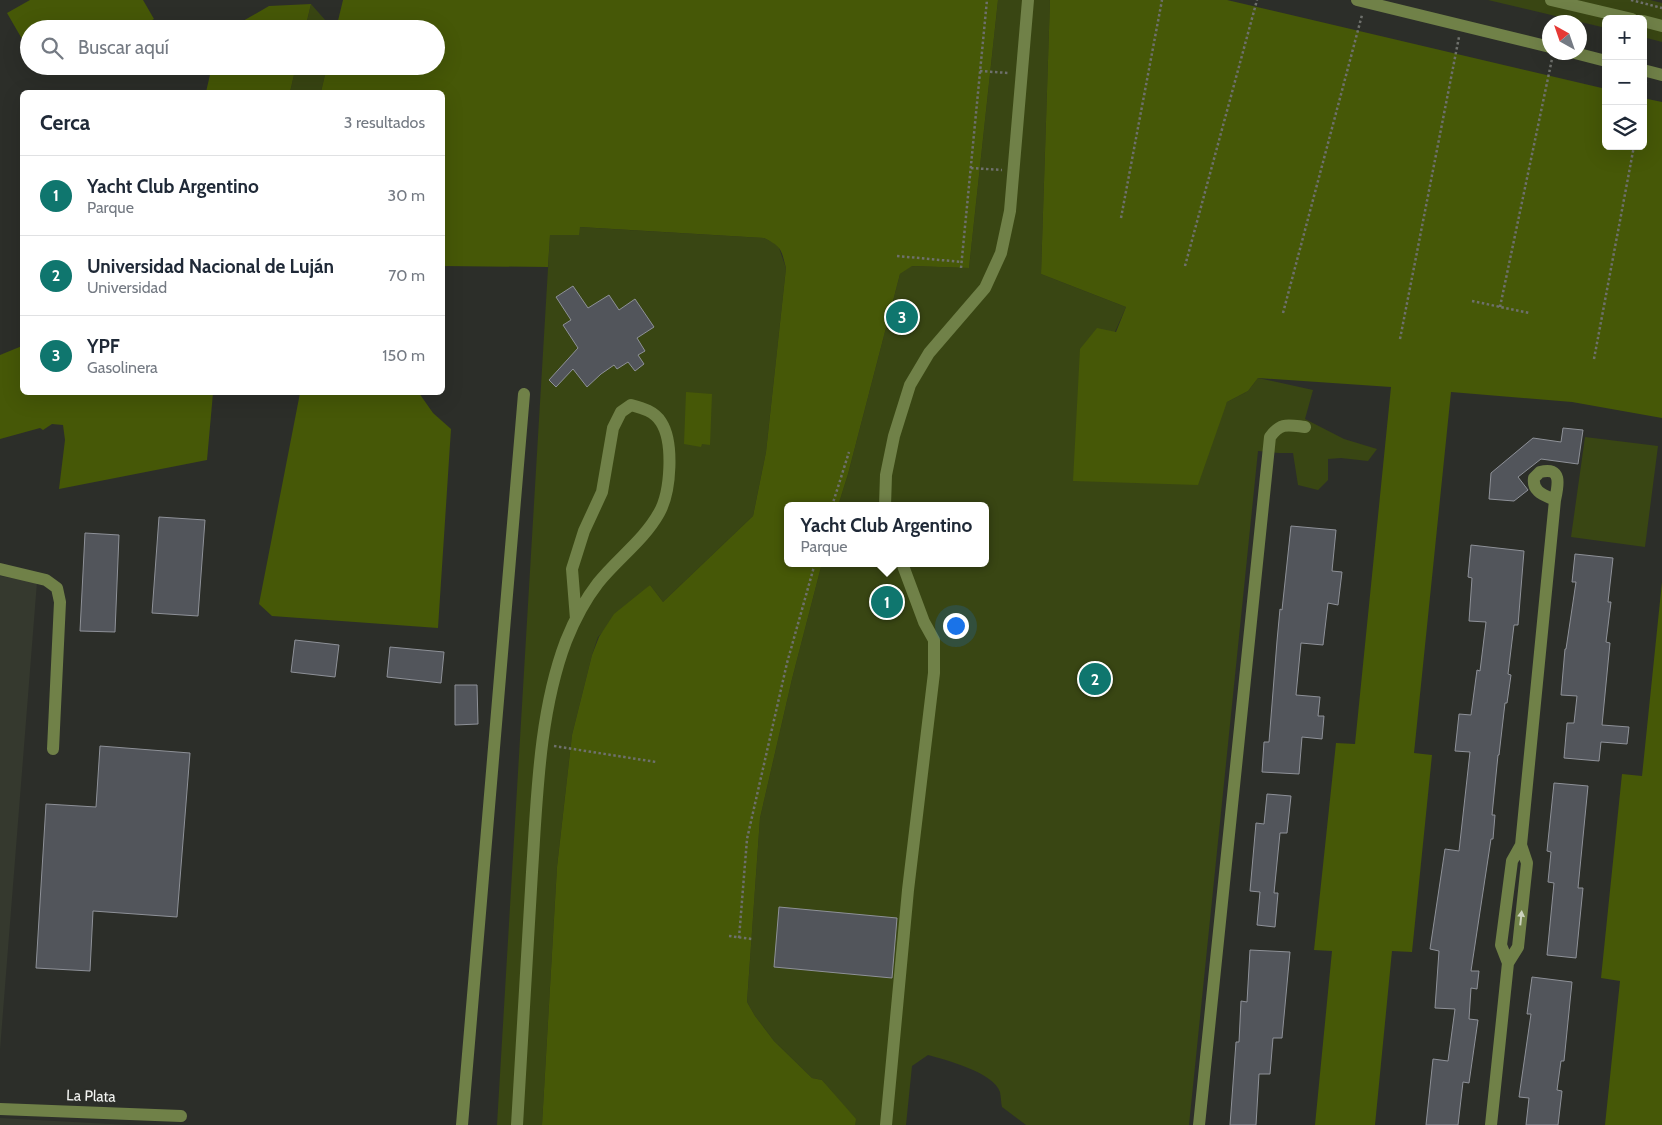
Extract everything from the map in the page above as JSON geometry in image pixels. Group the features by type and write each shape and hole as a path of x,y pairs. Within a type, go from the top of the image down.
{"street":[{"path":"886,502 886,475 894,436 910,385 929,353 976,302 986,288 1001,253 1006,234 1013,171 1028,0"},
{"path":"1357,0 1542,51"},
{"path":"1551,0 1615,15"},
{"path":"1647,22 1662,26"},
{"path":"1587,56 1602,60"},
{"path":"1647,76 1662,75"},
{"path":"462,1125 524,394"},
{"path":"517,1125 537,792 553,680 576,619 598,583 644,533 664,503 669,460 666,438 661,422 648,409 631,405 621,412 613,428 602,492 584,531 572,569 576,619"},
{"path":"1199,1125 1270,437 1276,429 1284,425 1305,427"},
{"path":"1491,1125 1508,963 1502,945 1512,861 1521,845 1555,500"},
{"path":"886,1125 908,890 934,673 934,640 924,622 903,567"},
{"path":"0,569 46,580 56,588 60,602 53,749"},
{"name":"La Plata","path":"0,1109 80,1118 181,1116"}],"path":[{"path":"961,268 987,0"},
{"path":"1121,218 1162,0"},
{"path":"1185,266 1257,0"},
{"path":"1631,0 1662,8"},
{"path":"1283,313 1362,15"},
{"path":"1400,339 1459,37"},
{"path":"1500,307 1550,60"},
{"path":"980,71 1021,74"},
{"path":"1594,359 1633,150"},
{"path":"971,168 1013,171"},
{"path":"897,256 962,262"},
{"path":"1472,301 1529,313"},
{"path":"833,502 849,452"},
{"path":"740,938 747,839 787,663 814,567"},
{"path":"543,744 656,762"},
{"path":"729,936 752,939"}],"shaded area":[{"path":"30,0 143,0 154,19 20,20 20,35 7,13"},
{"path":"343,0 998,0 969,268 912,266 900,274 839,502 784,502 784,567 821,567 792,679 760,818 747,1002 774,1041 812,1078 822,1080 856,1119 855,1125 542,1125 557,867 572,735 592,655 599,637 614,614 650,585 663,602 753,516 766,452 786,268 782,253 778,246 764,238 580,227 579,235 550,235 548,267 445,266 445,90 321,90 325,75 445,75 445,20 338,20"},
{"path":"998,0 1050,0 1041,274 1126,307 1115,332 1223,410 1227,402 1248,391 1258,378 1313,390 1305,419 1344,439 1377,449 1368,461 1341,458 1328,459 1328,480 1318,490 1298,485 1293,453 1258,451 1189,1125 1026,1125 1002,1107 1000,1092 996,1085 988,1078 968,1068 928,1055 912,1066 906,1125 855,1125 855,1119 822,1080 812,1078 774,1041 747,1002 760,818 792,679 821,567 989,567 989,502 839,502 900,274 911,266 969,268"},
{"path":"1050,0 1227,0 1602,88 1602,150 1647,150 1647,99 1662,102 1662,418 1572,402 1451,392 1414,753 1432,755 1412,952 1392,951 1375,1125 1315,1125 1332,951 1314,950 1336,743 1355,744 1391,387 1258,378 1248,391 1227,402 1198,485 1073,481 1080,349 1097,328 1116,332 1126,307 1041,274"},
{"path":"1488,0 1650,0 1662,3 1662,42 1647,38 1647,15 1602,15 1602,27 1587,23 1587,15 1551,15"},
{"path":"311,4 325,20 307,20"},
{"path":"311,4 307,20 245,20 269,6"},
{"path":"210,75 294,75 290,90 206,90"},
{"path":"294,75 325,75 321,90 290,90"},
{"path":"579,227 764,238 778,245 786,268 766,452 753,516 663,602 650,585 598,637 572,735 557,867 542,1125 497,1125 550,235 579,235"},
{"path":"20,347 20,395 213,395 207,460 59,489 65,440 63,425 52,424 43,430 40,428 0,439 0,355"},
{"path":"686,392 712,394 710,445 702,444 701,447 684,444"},
{"path":"300,395 420,395 433,413 451,429 438,628 272,616 259,604"},
{"path":"1585,437 1658,446 1645,547 1571,537"},
{"path":"0,576 37,582 0,1050"},
{"path":"1662,582 1662,1125 1605,1125 1620,981 1601,978 1622,774 1642,776"},
{"path":"0,1118 129,1125 0,1125"}],"building":[{"path":"573,286 588,308 609,295 619,310 635,299 654,327 637,338 645,351 638,355 644,364 635,371 628,362 617,369 614,365 587,387 573,369 556,387 549,380 578,348 563,325 571,320 556,297"},
{"path":"1563,428 1583,430 1578,464 1541,459 1518,477 1528,490 1514,501 1489,499 1491,473 1533,438 1561,442"},
{"path":"159,517 205,520 198,616 152,613"},
{"path":"1291,526 1336,530 1332,571 1342,572 1338,605 1328,603 1323,645 1301,643 1296,695 1320,697 1318,716 1324,716 1322,739 1302,737 1299,774 1262,772 1264,742 1269,742 1280,609 1282,610"},
{"path":"85,533 119,535 115,632 80,631"},
{"path":"1471,545 1524,551 1518,625 1514,625 1508,674 1511,675 1498,755 1492,815 1495,815 1493,839 1491,839 1471,971 1479,971 1477,989 1471,988 1469,1019 1478,1020 1469,1083 1463,1082 1458,1125 1426,1125 1433,1059 1448,1061 1455,1009 1435,1008 1439,951 1430,949 1445,849 1459,851 1470,752 1455,751 1459,714 1471,715 1477,670 1480,671 1486,622 1469,621 1472,578 1468,577"},
{"path":"1575,554 1613,558 1608,602 1611,602 1606,642 1610,643 1602,725 1629,727 1627,744 1601,742 1599,761 1564,758 1567,723 1574,723 1577,696 1561,695 1565,649 1576,582 1572,582"},
{"path":"295,640 339,645 335,677 291,672"},
{"path":"390,647 444,652 441,683 387,677"},
{"path":"455,685 477,685 478,724 455,725"},
{"path":"100,746 190,753 177,917 93,911 90,971 36,968 46,804 96,807"},
{"path":"1554,783 1588,786 1578,888 1583,888 1576,958 1547,955 1554,883 1548,882 1551,852 1547,851"},
{"path":"1267,794 1291,796 1287,833 1280,833 1274,893 1278,893 1275,927 1257,925 1260,892 1250,891 1256,823 1264,824"},
{"path":"779,907 897,918 892,978 774,967"},
{"path":"1250,950 1290,952 1282,1038 1273,1038 1270,1074 1259,1074 1256,1125 1230,1125 1236,1042 1239,1042 1241,1001 1247,1002"},
{"path":"1532,977 1572,982 1564,1061 1561,1061 1557,1090 1562,1091 1558,1125 1526,1125 1529,1098 1519,1097 1531,1014 1527,1014"}],"place":[{"name":"YPF","path":"902,317"},
{"name":"Yacht Club Argentino","path":"887,602"},
{"name":"Universidad Nacional de Luján","path":"1095,679"}]}
